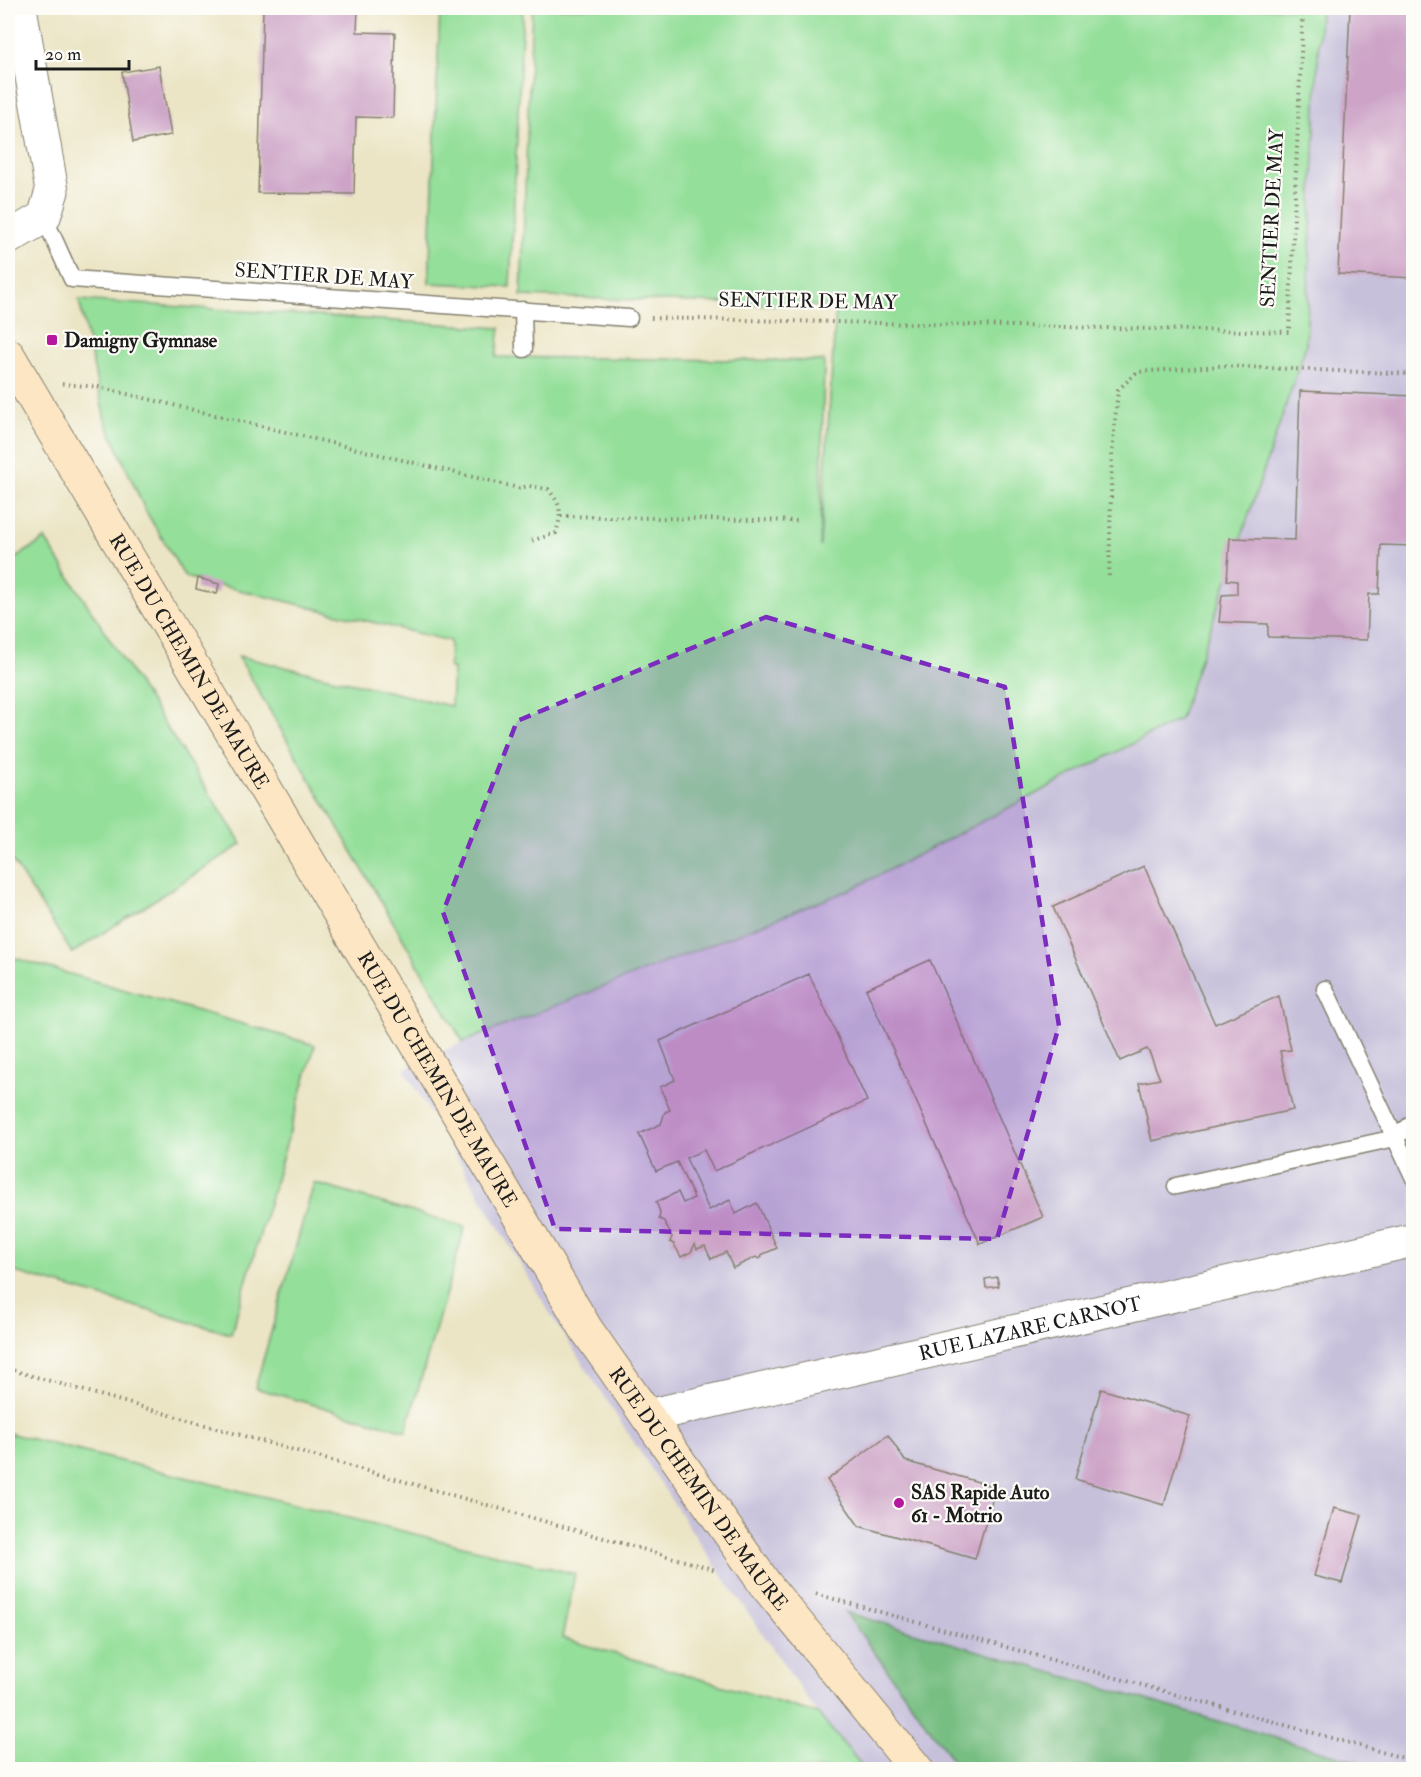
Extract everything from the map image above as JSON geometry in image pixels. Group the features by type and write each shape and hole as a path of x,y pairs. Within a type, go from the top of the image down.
{"street":[{"path":"8,238 44,217 52,191 20,8"},
{"name":"RUE DU CHEMIN DE MAURE","path":"14,371 586,1329 765,1584 917,1770"},
{"name":"RUE LAZARE CARNOT","path":"647,1416 1413,1240"}],"lane":[{"name":"SENTIER DE MAY","path":"44,217 72,279 629,318"},
{"path":"523,310 524,349"},
{"path":"1325,989 1413,1178"},
{"path":"1176,1186 1395,1138 1413,1122"}],"path":[{"name":"SENTIER DE MAY","path":"629,318 1288,332 1303,8"},
{"path":"1109,576 1112,454 1118,390 1137,372 1219,366 1413,374"},
{"path":"14,371 98,387 519,488 529,486 548,489 558,501 561,516 556,533 528,542"},
{"path":"561,516 801,521"}],"highlighted area":[{"path":"766,617 1005,687 1059,1026 997,1239 555,1229 443,912 517,721"}],"shaded area":[{"path":"1320,8 1413,8 1413,1769 865,1769 818,1714 697,1539 551,1315 404,1069 463,1042 852,889"}],"green space":[{"path":"440,8 523,8 510,287 429,283"},
{"path":"532,8 1320,8 1306,345 1180,719 852,889 463,1042 238,656 451,706 453,668 449,668 450,641 185,577 145,510 105,420 79,300 500,328 496,357 824,361 820,547 836,307 521,296"},
{"path":"45,539 242,844 72,953 8,854 8,563"},
{"path":"8,956 315,1045 231,1334 8,1270"},
{"path":"314,1183 465,1227 406,1431 255,1388"},
{"path":"8,1433 575,1574 562,1638 818,1714 865,1769 8,1769"},
{"path":"845,1612 1355,1761 1386,1769 959,1769"}],"building":[{"path":"263,8 358,8 357,32 395,33 393,118 356,117 354,194 258,193"},
{"path":"1350,8 1414,8 1414,278 1338,274"},
{"path":"159,66 171,135 133,142 122,72"},
{"path":"1300,391 1414,396 1414,546 1381,545 1379,594 1369,594 1367,640 1268,637 1268,624 1219,622 1222,595 1237,594 1237,581 1227,580 1230,538 1295,540"},
{"path":"198,578 219,584 217,594 196,589"},
{"path":"1144,866 1215,1024 1279,996 1291,1050 1280,1051 1293,1110 1152,1141 1139,1083 1160,1079 1150,1054 1147,1049 1120,1061 1053,907"},
{"path":"930,960 1043,1217 980,1244 866,989"},
{"path":"809,974 867,1101 714,1171 704,1150 686,1158 709,1210 730,1200 736,1214 757,1203 777,1248 761,1255 759,1259 756,1257 733,1268 726,1252 711,1259 705,1246 697,1249 695,1244 691,1252 681,1257 674,1244 670,1242 672,1237 664,1221 659,1219 660,1212 656,1202 678,1192 683,1203 694,1198 677,1162 656,1171 639,1134 661,1124 665,1112 670,1110 660,1087 675,1080 660,1041"},
{"path":"997,1277 999,1286 986,1288 985,1279"},
{"path":"1101,1389 1190,1416 1164,1505 1075,1479"},
{"name":"SAS Rapide Auto 61 - Motrio","path":"888,1435 905,1461 996,1487 975,1559 859,1526 827,1480"},
{"path":"1334,1508 1362,1515 1342,1583 1314,1576"}],"place":[{"name":"Damigny Gymnase","path":"52,340"},
{"name":"SAS Rapide Auto 61 - Motrio","path":"899,1503"}]}
